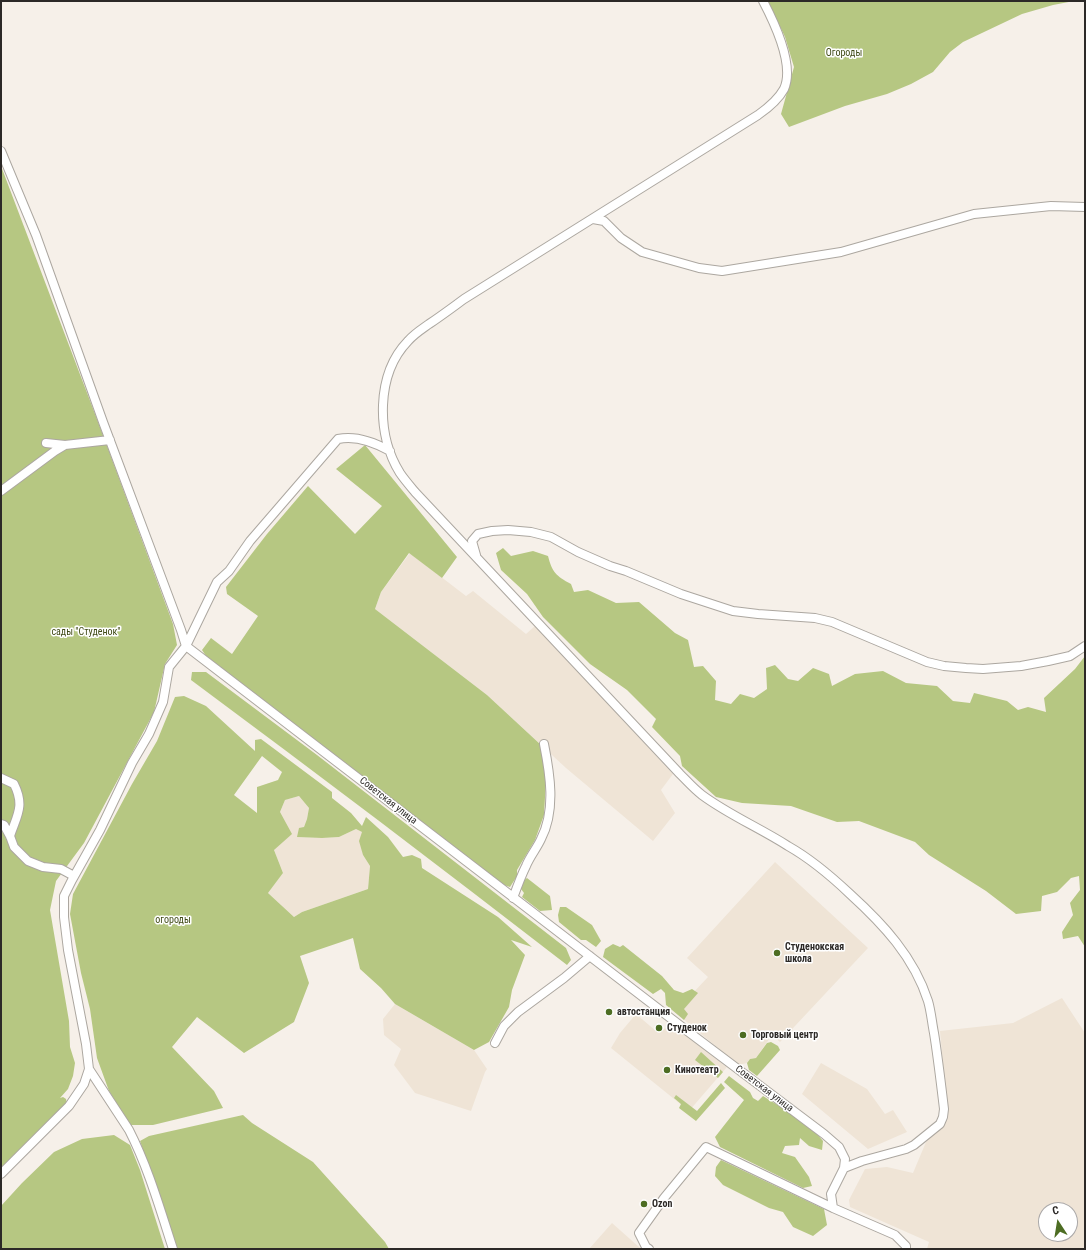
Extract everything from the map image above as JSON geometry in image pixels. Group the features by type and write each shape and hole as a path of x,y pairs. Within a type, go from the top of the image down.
{"street":[{"path":"763,1 778,33 785,58 786,80 780,96 758,116 464,299 408,341 391,366 383,402 383,421 390,451 400,472 415,492 648,740 701,794 720,808 768,833 801,853 833,878 883,926 912,964 928,1002 932,1019 944,1109 943,1117 940,1124 914,1145 906,1149 844,1168 831,1194 833,1208"},
{"path":"1,151 36,235 186,646"},
{"path":"593,219 604,221 622,238 642,252 699,268 722,271 840,252 974,214 1051,206 1085,207"},
{"path":"1,1174 69,1106 84,1084 89,1069 86,1044 68,950 64,917 64,896 100,830 132,763 149,734 163,702 169,667 186,646 216,582 229,571 250,541 338,439 347,437 361,440 377,444 390,451"},
{"path":"46,443 65,444 110,440"},
{"path":"1,491 65,444"},
{"path":"476,558 472,541 478,534 508,530 531,532 551,537 578,552 610,566 699,600 733,610 758,614 815,618 832,622 927,662 944,666 984,669 1021,666 1070,656 1085,646"},
{"name":"Советская улица","path":"186,646 513,898 824,1134 839,1148 845,1159 844,1168"},
{"path":"513,898 526,865 542,838 549,813 550,794 548,765 544,744"},
{"path":"1,778 14,784 19,793 19,812 10,836"},
{"path":"1,824 4,825 14,847 28,861 43,867 61,869 74,876"},
{"path":"495,1043 504,1026 518,1012 564,978 590,956"},
{"path":"89,1069 134,1140 173,1249"},
{"path":"649,1249 646,1247 638,1233 664,1198 706,1147 833,1208 895,1235 906,1246 906,1249"}],"shaded area":[{"path":"410,553 466,596 473,591 526,634 535,626 673,774 661,790 675,813 653,841 566,768 487,695 375,609 381,592"},
{"path":"299,796 309,808 304,827 298,837 339,837 356,829 362,832 363,855 370,866 368,889 302,912 294,917 268,893 283,873 274,850 280,812 285,800"},
{"name":"Студенокская школа","path":"775,862 868,948 780,1042 772,1035 756,1058 750,1059 747,1063 738,1065 675,1012 708,977 687,958"},
{"path":"1062,998 1085,1033 1085,1249 927,1249 929,1242 850,1207 849,1200 865,1169 887,1167 913,1173 926,1142 948,1119 940,1031 1013,1023"},
{"path":"395,1004 474,1050 487,1069 471,1111 415,1093 394,1065 401,1049 384,1035 383,1019"},
{"path":"636,1014 656,1031 675,1026 727,1067 689,1111 611,1048 620,1033"},
{"path":"821,1063 867,1089 885,1114 893,1110 907,1132 868,1149 802,1094"},
{"path":"612,1223 639,1247 642,1249 589,1249"}],"green space":[{"name":"Огороды","path":"768,1 1074,1 1053,5 1022,14 963,42 950,52 933,72 911,84 887,94 845,106 789,127 781,114 794,67 785,37"},
{"name":"сады \"Студенок\"","path":"1,166 173,624 177,645 165,664 154,712 84,843 56,881 50,910 69,1021 70,1047 75,1063 73,1076 68,1089 60,1098 63,1097 66,1099 67,1104 1,1172"},
{"path":"365,445 457,557 442,578 409,553 381,592 375,609 487,695 541,745 546,780 544,815 535,840 517,870 517,876 510,887 504,885 206,656 202,650 211,638 232,654 258,616 227,594 226,587 267,534 308,486 355,534 382,506 336,469"},
{"path":"503,548 511,556 533,551 548,556 555,573 571,584 574,592 588,590 616,603 639,602 675,633 688,640 694,667 703,666 716,681 715,700 731,704 740,694 754,698 767,689 766,668 775,665 788,679 798,681 813,668 829,674 832,686 855,674 883,671 906,683 937,686 953,701 970,703 974,693 1007,701 1018,710 1028,707 1046,712 1044,698 1075,669 1085,656 1085,947 1078,936 1063,939 1062,932 1073,915 1070,903 1080,890 1079,876 1071,878 1057,892 1042,896 1041,911 1016,914 986,891 929,855 915,842 859,821 837,822 791,806 742,803 716,797 682,766 680,756 652,727 656,719 627,690 590,664 543,617 527,594 501,570 496,553"},
{"path":"192,672 206,672 317,755 566,948 571,960 567,965 191,680"},
{"name":"огороды","path":"184,696 206,706 255,751 255,740 261,739 332,792 332,798 351,813 362,826 366,817 388,837 403,857 412,855 421,859 422,868 498,917 532,947 511,940 525,955 512,990 509,1007 489,1042 474,1050 395,1004 381,988 360,969 353,938 300,956 309,983 294,1022 244,1053 197,1017 172,1047 214,1091 223,1108 153,1125 130,1125 109,1091 97,1058 90,1009 81,973 70,914 73,894 132,784 157,741 175,697","holes":["262,756 282,772 278,780 257,787 257,813 234,795","299,796 309,808 304,827 299,828 297,837 339,837 356,829 362,832 359,841 363,855 370,866 368,889 302,912 294,917 268,893 283,873 274,850 292,834 280,812 285,800"]},
{"path":"527,878 550,896 552,910 540,911 522,897 524,893 521,889 523,881"},
{"path":"560,907 566,907 592,925 601,941 596,947 586,940 581,940 559,922 558,915"},
{"path":"613,944 620,947 623,945 662,976 674,990 683,993 692,989 698,993 684,1009 688,1014 684,1020 666,1005 665,993 661,989 653,994 603,957 605,949"},
{"path":"771,1042 778,1046 780,1050 757,1076 749,1070 747,1063 750,1059 756,1058 767,1043"},
{"path":"701,1052 723,1072 718,1078 695,1060"},
{"path":"729,1076 750,1092 753,1098 758,1101 763,1096 795,1116 811,1128 823,1141 822,1150 809,1146 800,1138 799,1145 785,1146 782,1153 795,1157 809,1177 812,1186 803,1188 720,1147 715,1137 744,1100 724,1082"},
{"path":"721,1083 725,1088 696,1121 679,1108 681,1104 674,1098 676,1095 697,1111"},
{"path":"243,1115 252,1123 313,1162 385,1242 389,1249 177,1249 140,1141 149,1136"},
{"path":"114,1135 130,1145 140,1170 165,1249 1,1249 1,1206 22,1183 54,1152 82,1139"},
{"path":"721,1160 824,1209 827,1225 813,1236 793,1227 783,1212 769,1208 723,1185 715,1176 716,1167"}],"place":[{"name":"Студенокская школа","path":"777,953"},
{"name":"автостанция","path":"609,1012"},
{"name":"Студенок","path":"659,1028"},
{"name":"Торговый центр","path":"743,1035"},
{"name":"Кинотеатр","path":"667,1070"},
{"name":"Ozon","path":"644,1204"}]}
